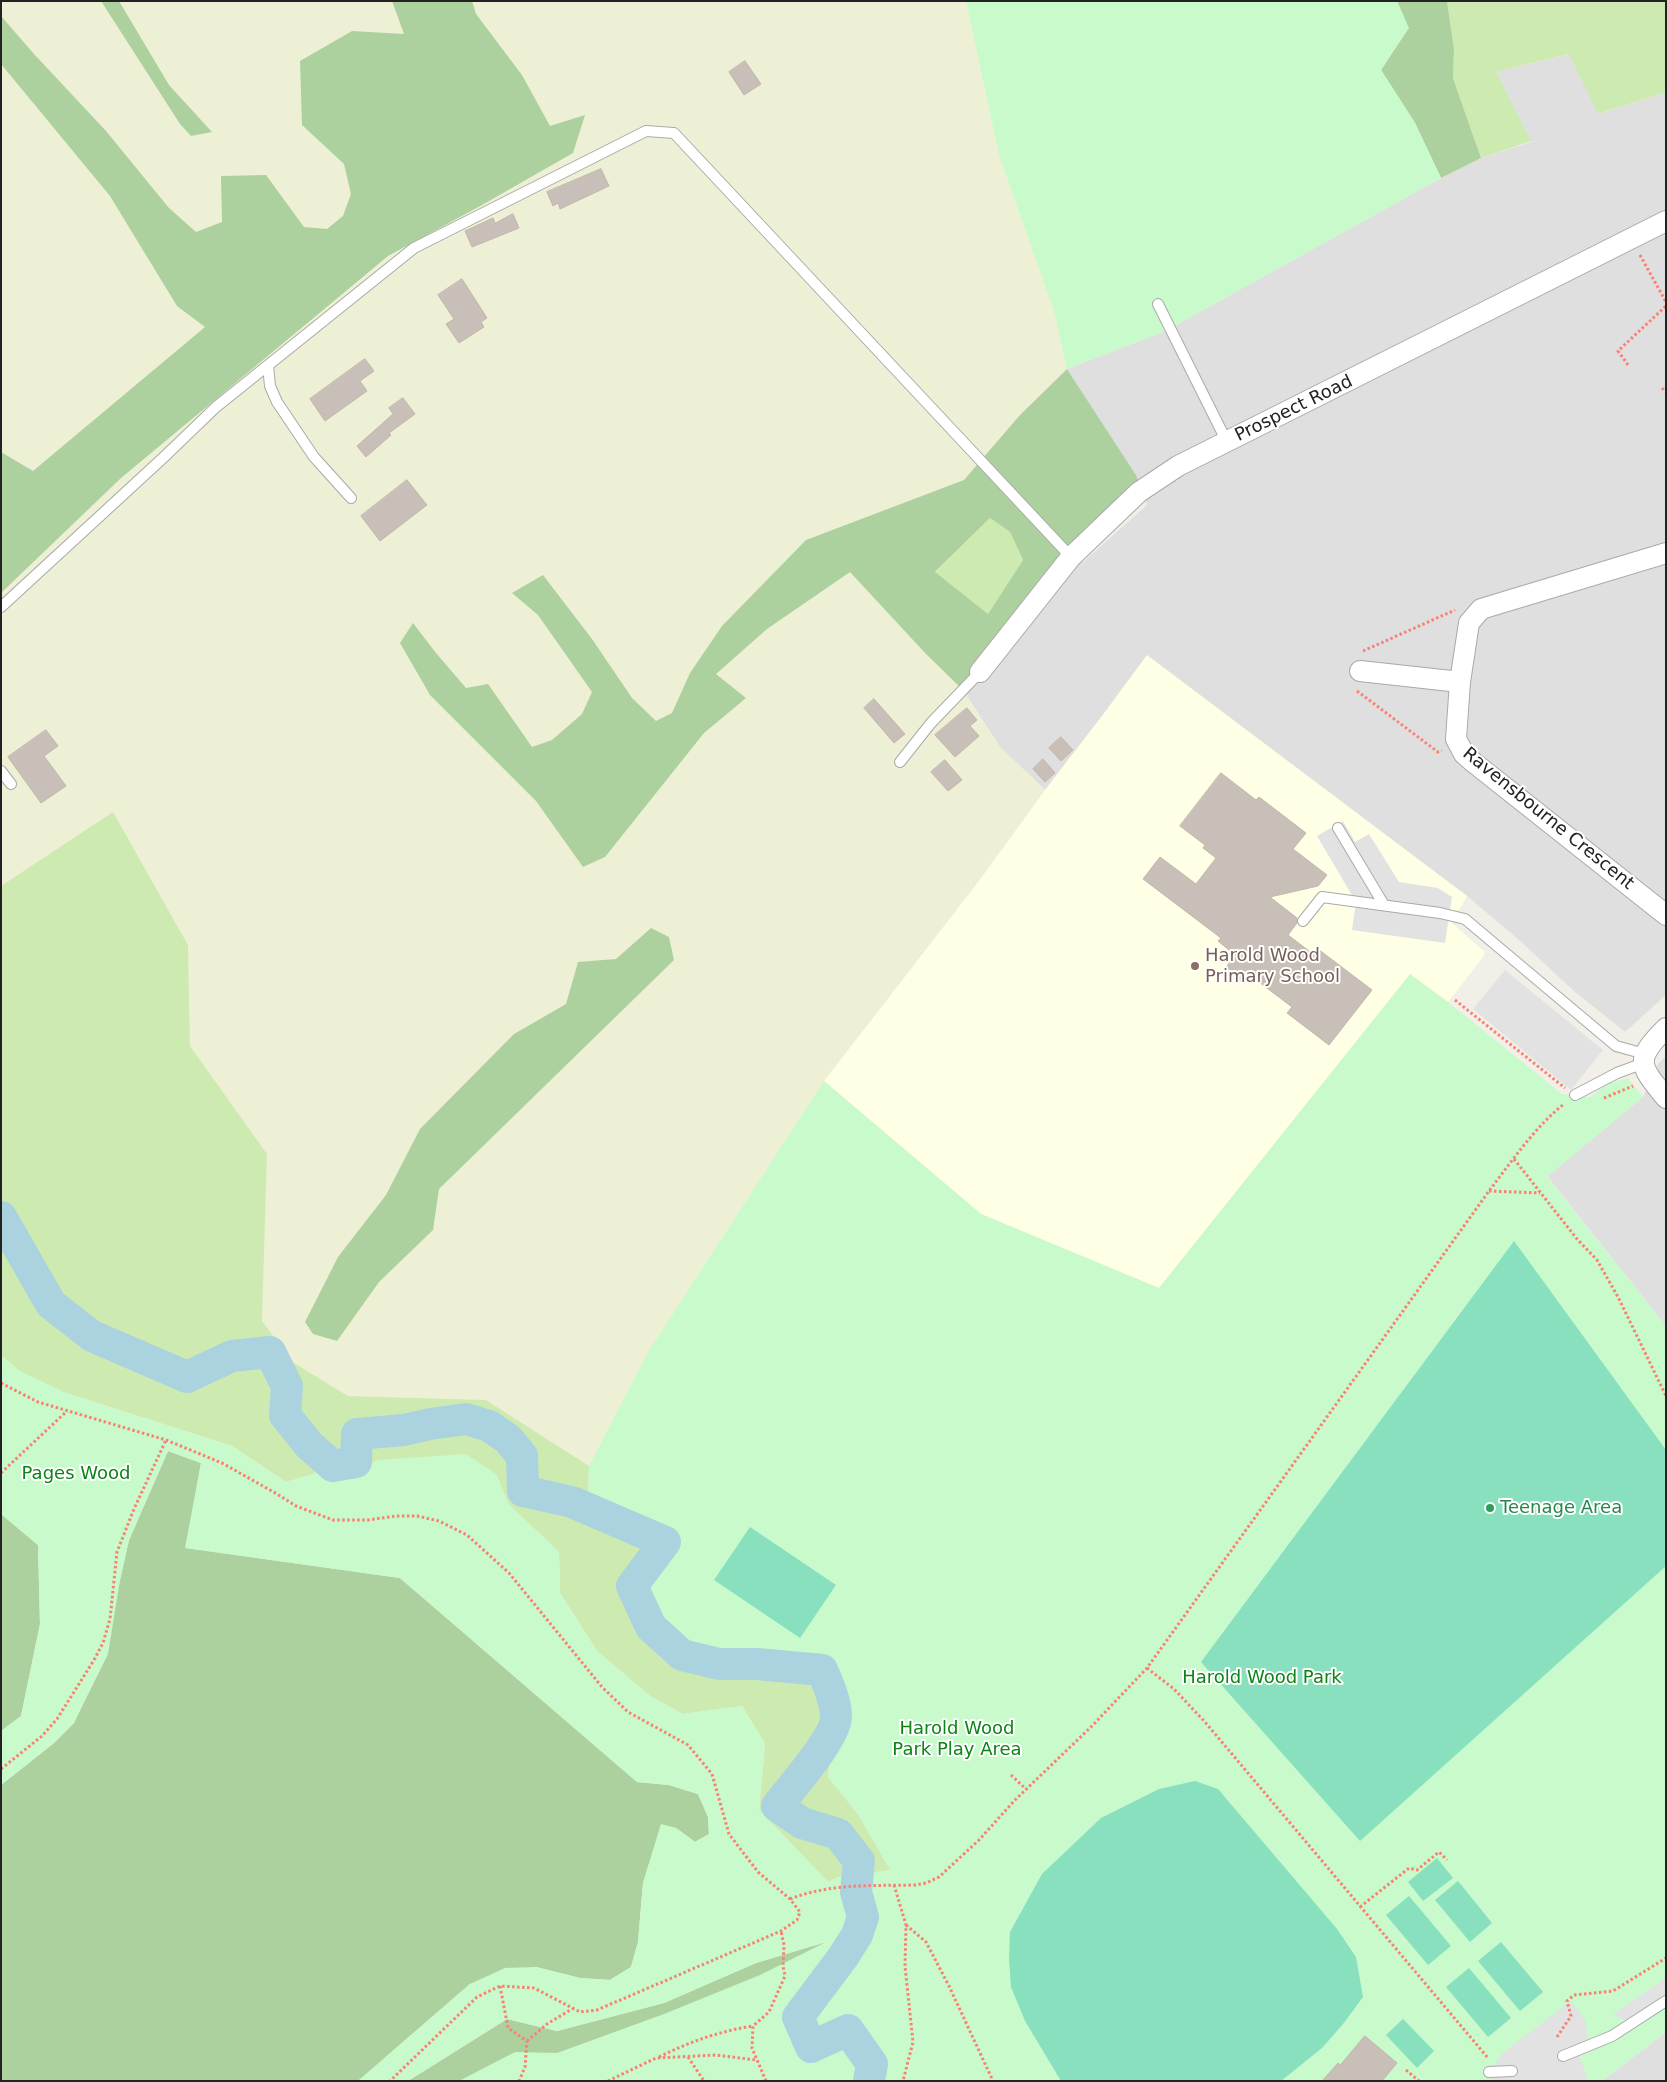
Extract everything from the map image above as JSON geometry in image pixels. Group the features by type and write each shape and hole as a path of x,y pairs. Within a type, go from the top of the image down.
{"street":[{"name":"Prospect Road","path":"980,672 1071,557 1139,492 1178,466 1666,221"},
{"name":"Ravensbourne Crescent","path":"1666,553 1481,609 1469,623 1460,682 1456,739 1464,754 1666,914"},
{"path":"1360,671 1460,682"},
{"path":"1666,1028 1647,1048 1646,1065 1666,1098"}],"lane":[{"path":"1,607 216,407 414,248 646,132 674,133 1071,557"},
{"path":"1158,304 1228,442"},
{"path":"268,366 270,386 277,402 314,456 351,498"},
{"path":"900,762 931,723 980,672"},
{"path":"1,771 11,784"},
{"path":"1338,828 1384,905"},
{"path":"1303,921 1322,897 1440,913 1465,919 1616,1046 1646,1065"},
{"path":"1575,1096 1617,1073 1646,1065"},
{"path":"1563,2056 1612,2036 1666,2001"},
{"path":"1489,2072 1512,2071"}],"path":[{"path":"1628,365 1618,351 1666,304 1631,239"},
{"path":"1662,388 1666,392"},
{"path":"1455,1000 1586,1104 1593,1103 1646,1065"},
{"path":"790,1899 810,1891 840,1886 921,1884 939,1877 979,1840 1026,1789 1092,1726 1147,1668 1489,1191 1555,1111 1575,1096"},
{"path":"1514,1159 1577,1239 1597,1260 1618,1297 1666,1396"},
{"path":"1489,1191 1540,1193"},
{"path":"1,1383 38,1402 166,1440 222,1463 296,1506 332,1520 368,1520 396,1516 417,1516 439,1521 467,1535 509,1573 602,1687 628,1712 688,1745 712,1774 729,1834 758,1872 790,1899 800,1912 797,1920 781,1932 597,2010 580,2012 534,1988 500,1986 478,1997 390,2081"},
{"path":"1,1473 67,1411"},
{"path":"1,1769 42,1736 57,1719 103,1643 110,1618 117,1552 134,1509 166,1440"},
{"path":"1147,1668 1174,1689 1206,1722 1492,2063 1489,2072"},
{"path":"1011,1775 1026,1789"},
{"path":"1360,1907 1408,1868 1417,1870 1439,1852 1447,1860"},
{"path":"894,1885 906,1925 905,1966 913,2042 903,2081"},
{"path":"906,1925 926,1942 949,1986 993,2081"},
{"path":"608,2081 676,2048 726,2030 753,2026 769,2012 785,1976 782,1966 784,1945 781,1932"},
{"path":"1557,2036 1571,2016 1567,2001 1574,1995 1613,1991 1666,1958"},
{"path":"500,1986 508,2028 527,2041"},
{"path":"519,2081 525,2067 527,2041 547,2024 572,2009"},
{"path":"753,2026 752,2048 766,2081"},
{"path":"656,2058 716,2055 757,2060"},
{"path":"687,2056 704,2081"},
{"path":"1406,2070 1419,2081"}],"shaded area":[{"path":"1,1 966,1 999,155 1054,311 1067,369 1020,415 963,690 1000,747 1045,790 978,882 824,1081 648,1352 589,1466 486,1400 348,1396 294,1363 262,1320 267,1154 190,1046 188,945 113,813 1,886"},
{"path":"1570,54 1599,114 1666,92 1666,995 1625,1032 1574,991 1519,940 1467,896 1147,656 1045,790 1000,747 963,690 1071,557 1083,562 1147,505 1136,475 1067,369 1165,331 1441,178 1481,158 1531,142 1495,72"},
{"name":"Harold Wood Primary School","path":"1147,655 1467,896 1452,923 1485,952 1448,1002 1410,975 1159,1288 981,1214 824,1081 978,882"},
{"path":"1343,821 1355,842 1369,834 1399,882 1438,888 1452,897 1445,943 1352,930 1356,902 1317,836"},
{"path":"1505,970 1603,1050 1571,1090 1473,1009"},
{"path":"1666,1056 1666,1326 1547,1176 1643,1097 1658,1064"},
{"path":"1666,1978 1666,1994 1627,2021 1613,2014"},
{"path":"1571,2001 1586,2022 1587,2039 1580,2057 1588,2081 1493,2081 1489,2072 1504,2052"},
{"path":"1666,2032 1666,2081 1602,2081"}],"green space":[{"path":"101,1 119,1 169,85 212,132 191,136 180,124"},
{"path":"392,1 472,1 476,14 522,75 550,126 585,115 573,153 388,256 121,478 1,593 1,452 33,471 205,327 177,306 110,196 1,64 1,16 106,131 169,208 196,232 222,222 221,176 266,175 304,227 327,229 343,216 351,194 344,164 302,125 300,61 352,31 404,34"},
{"path":"966,1 1397,1 1409,28 1381,70 1415,123 1441,178 1165,331 1067,369 1054,311 999,155"},
{"path":"1397,1 1447,1 1454,49 1453,78 1481,158 1441,178 1415,123 1381,70 1408,28"},
{"path":"1447,1 1666,1 1666,92 1598,114 1569,54 1496,72 1531,141 1481,158 1453,78 1454,49"},
{"path":"1067,369 1136,475 1142,490 963,690 926,654 850,572 767,629 716,674 746,698 704,733 605,857 583,867 536,801 430,695 400,643 413,623 466,688 488,684 532,747 552,740 582,714 592,692 538,615 512,593 543,575 592,639 632,698 656,721 672,713 690,673 722,626 806,540 964,480 1020,415","holes":["990,518 1010,532 1023,560 988,614 935,572"]},
{"path":"990,518 1010,532 1023,560 988,614 935,573"},
{"path":"113,812 188,945 190,1046 267,1154 262,1321 294,1363 348,1396 486,1400 589,1466 588,1515 648,1548 625,1587 789,1680 789,1655 821,1653 842,1679 846,1716 833,1743 828,1777 858,1814 891,1870 839,1877 828,1882 759,1810 765,1744 742,1706 683,1714 650,1696 597,1651 560,1593 559,1552 509,1505 496,1474 378,1460 347,1477 323,1471 286,1482 232,1446 63,1392 18,1370 1,1355 1,886"},
{"path":"651,928 669,937 674,960 439,1189 433,1230 379,1282 337,1341 313,1334 305,1322 338,1257 386,1195 420,1129 514,1034 566,1004 578,962 616,959"},
{"name":"Harold Wood Park","path":"1410,974 1448,1002 1562,1094 1590,1097 1607,1084 1628,1078 1643,1097 1547,1177 1666,1326 1666,2032 1602,2081 459,2081 515,2052 557,2053 664,2014 760,1975 828,1941 756,1963 664,2003 557,2031 507,2019 408,2081 358,2081 470,1984 505,1968 536,1967 580,1978 610,1980 631,1967 638,1942 643,1883 661,1824 676,1828 695,1842 709,1834 708,1817 698,1794 669,1785 637,1782 400,1578 185,1548 201,1463 168,1451 129,1540 120,1580 108,1654 74,1723 54,1743 1,1785 1,1731 21,1716 40,1624 38,1545 1,1514 1,1355 18,1370 63,1392 232,1446 286,1482 323,1471 347,1477 378,1460 466,1454 496,1474 509,1505 559,1552 560,1593 597,1651 650,1696 683,1714 742,1706 765,1743 759,1810 828,1882 839,1877 890,1870 858,1814 828,1777 833,1743 846,1716 842,1679 821,1653 789,1655 789,1680 695,1670 645,1636 625,1587 648,1548 588,1515 589,1466 648,1352 824,1081 981,1214 1159,1288"},
{"name":"Teenage Area","path":"1514,1241 1666,1450 1666,1566 1360,1841 1201,1662"},
{"path":"168,1451 201,1463 186,1548 400,1578 637,1782 669,1785 698,1794 708,1817 709,1834 695,1842 676,1828 661,1825 643,1883 638,1942 631,1967 610,1980 580,1978 536,1967 470,1984 358,2081 1,2081 1,1785 54,1743 74,1723 120,1580 129,1540"},
{"path":"1,1514 38,1545 40,1624 21,1716 1,1731"},
{"path":"750,1527 836,1585 800,1638 714,1580"},
{"path":"1195,1781 1218,1789 1337,1929 1356,1957 1363,1997 1322,2048 1281,2081 1061,2081 1025,2021 1011,1987 1010,1932 1042,1874 1101,1818 1159,1789"},
{"path":"1437,1858 1453,1878 1423,1901 1408,1882"},
{"path":"1458,1881 1492,1923 1470,1942 1435,1900"},
{"path":"1409,1896 1451,1946 1428,1965 1386,1915"},
{"path":"833,1940 592,2081 408,2081 507,2019 557,2031 664,2003 756,1963"},
{"path":"1501,1942 1543,1992 1520,2011 1478,1961"},
{"path":"1469,1968 1511,2018 1488,2037 1446,1987"},
{"path":"1403,2019 1434,2051 1417,2068 1386,2035"}],"building":[{"path":"745,61 761,84 744,95 729,72"},
{"path":"601,169 609,186 560,209 558,203 553,206 547,192"},
{"path":"513,214 519,228 472,247 465,231 493,218 495,223"},
{"path":"462,279 487,318 481,322 484,327 459,343 446,324 454,319 438,295"},
{"path":"365,359 374,371 360,381 367,391 325,421 310,399"},
{"path":"403,398 415,414 389,433 391,435 366,457 357,446 393,414 389,408"},
{"path":"407,480 427,505 380,541 361,516"},
{"path":"874,699 905,734 894,743 864,708"},
{"path":"967,708 977,720 970,726 979,736 955,757 935,735"},
{"path":"46,730 58,746 44,756 66,786 41,803 8,757"},
{"path":"1061,737 1073,750 1061,761 1049,748"},
{"path":"1043,759 1055,773 1045,782 1033,769"},
{"path":"945,760 962,780 948,791 931,772"},
{"path":"1221,773 1256,800 1259,797 1306,833 1293,849 1327,875 1318,886 1270,897 1297,918 1297,923 1288,935 1313,954 1318,949 1372,990 1329,1045 1287,1013 1292,1007 1251,976 1244,984 1225,969 1235,955 1218,941 1221,938 1143,879 1160,857 1196,884 1216,858 1203,848 1205,845 1180,826"},
{"path":"1365,2036 1397,2063 1382,2081 1322,2081 1338,2063 1340,2065"}],"waterway":[{"path":"1,1217 51,1304 92,1336 187,1377 232,1356 270,1352 287,1386 285,1415 309,1445 333,1466 356,1462 357,1434 404,1430 466,1419 489,1426 508,1439 522,1456 523,1491 572,1502 665,1542 632,1586 651,1627 682,1655 719,1664 757,1664 822,1670 834,1703 835,1724 822,1748 777,1806 802,1823 838,1834 859,1861 856,1892 863,1917 857,1935 843,1957 798,2017 811,2047 848,2030 872,2064 869,2081"}],"place":[{"name":"Harold Wood Primary School","path":"1195,966"},
{"name":"Teenage Area","path":"1490,1508"}],"park label":[{"name":"Pages Wood","path":"76,1474"},
{"name":"Harold Wood Park Play Area","path":"957,1739"}]}
